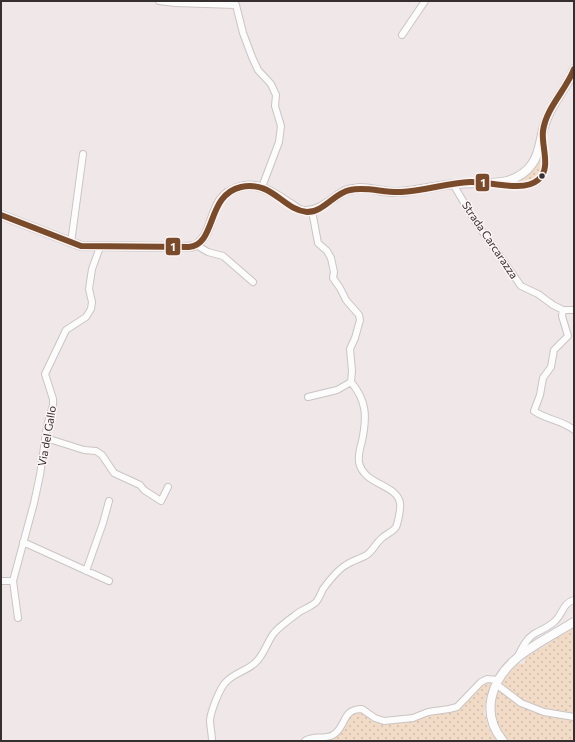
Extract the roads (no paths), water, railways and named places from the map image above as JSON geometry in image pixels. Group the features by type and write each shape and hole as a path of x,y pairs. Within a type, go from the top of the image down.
{"street":[{"path":"159,1 175,3 234,3 252,57 258,70 271,84 276,95 276,106 281,126 280,142 262,187"},
{"path":"402,35 425,1"},
{"path":"490,183 516,178 528,169 537,156 549,115 574,69"},
{"path":"1,215 81,246 184,247 196,245 204,237 215,209 222,197 233,189 240,187 262,187 301,210 312,211 346,191 353,189 362,188 399,192 475,182 526,186 534,184 539,181 542,176 545,162 543,133"},
{"path":"71,243 83,154"},
{"name":"Strada Carcarazza","path":"453,184 475,221 521,286 538,294 563,310"},
{"path":"212,741 210,719 224,684 232,676 246,670 256,663 274,634 298,613 317,601 323,590 337,572 346,565 368,554 382,538 396,527 400,502 395,493 389,488 380,485 371,479 362,471 359,464 358,457 366,414 362,398 351,382 352,370 350,349 360,320 359,315 346,300 333,278 333,264 327,251 318,243 312,211"},
{"path":"196,245 208,252 223,256 253,282"},
{"name":"Via del Gallo","path":"13,581 38,482 53,399 45,374 66,330 86,317 91,309 92,302 89,289 92,269 100,247"},
{"path":"574,310 563,310 562,316 568,336 554,350 551,368 543,378 540,394 534,411 540,415 560,421 574,430"},
{"path":"308,397 337,390 351,382"},
{"path":"46,438 84,450 96,451 102,455 114,473 140,485 144,490 161,501 168,487"},
{"path":"86,570 103,523 109,501"},
{"path":"23,542 109,581"},
{"path":"1,581 13,581 18,618"},
{"path":"503,741 494,727 490,715 490,703 497,682 516,659 526,641 533,635 551,625 557,619 563,607 568,602 574,600"},
{"path":"516,659 534,646 574,622"},
{"path":"305,741 310,738 333,735 337,732 348,713 353,710 362,709 375,718 384,721 413,718 428,712 457,707 481,682 487,678 497,682 521,703 544,712 574,717"}]}
